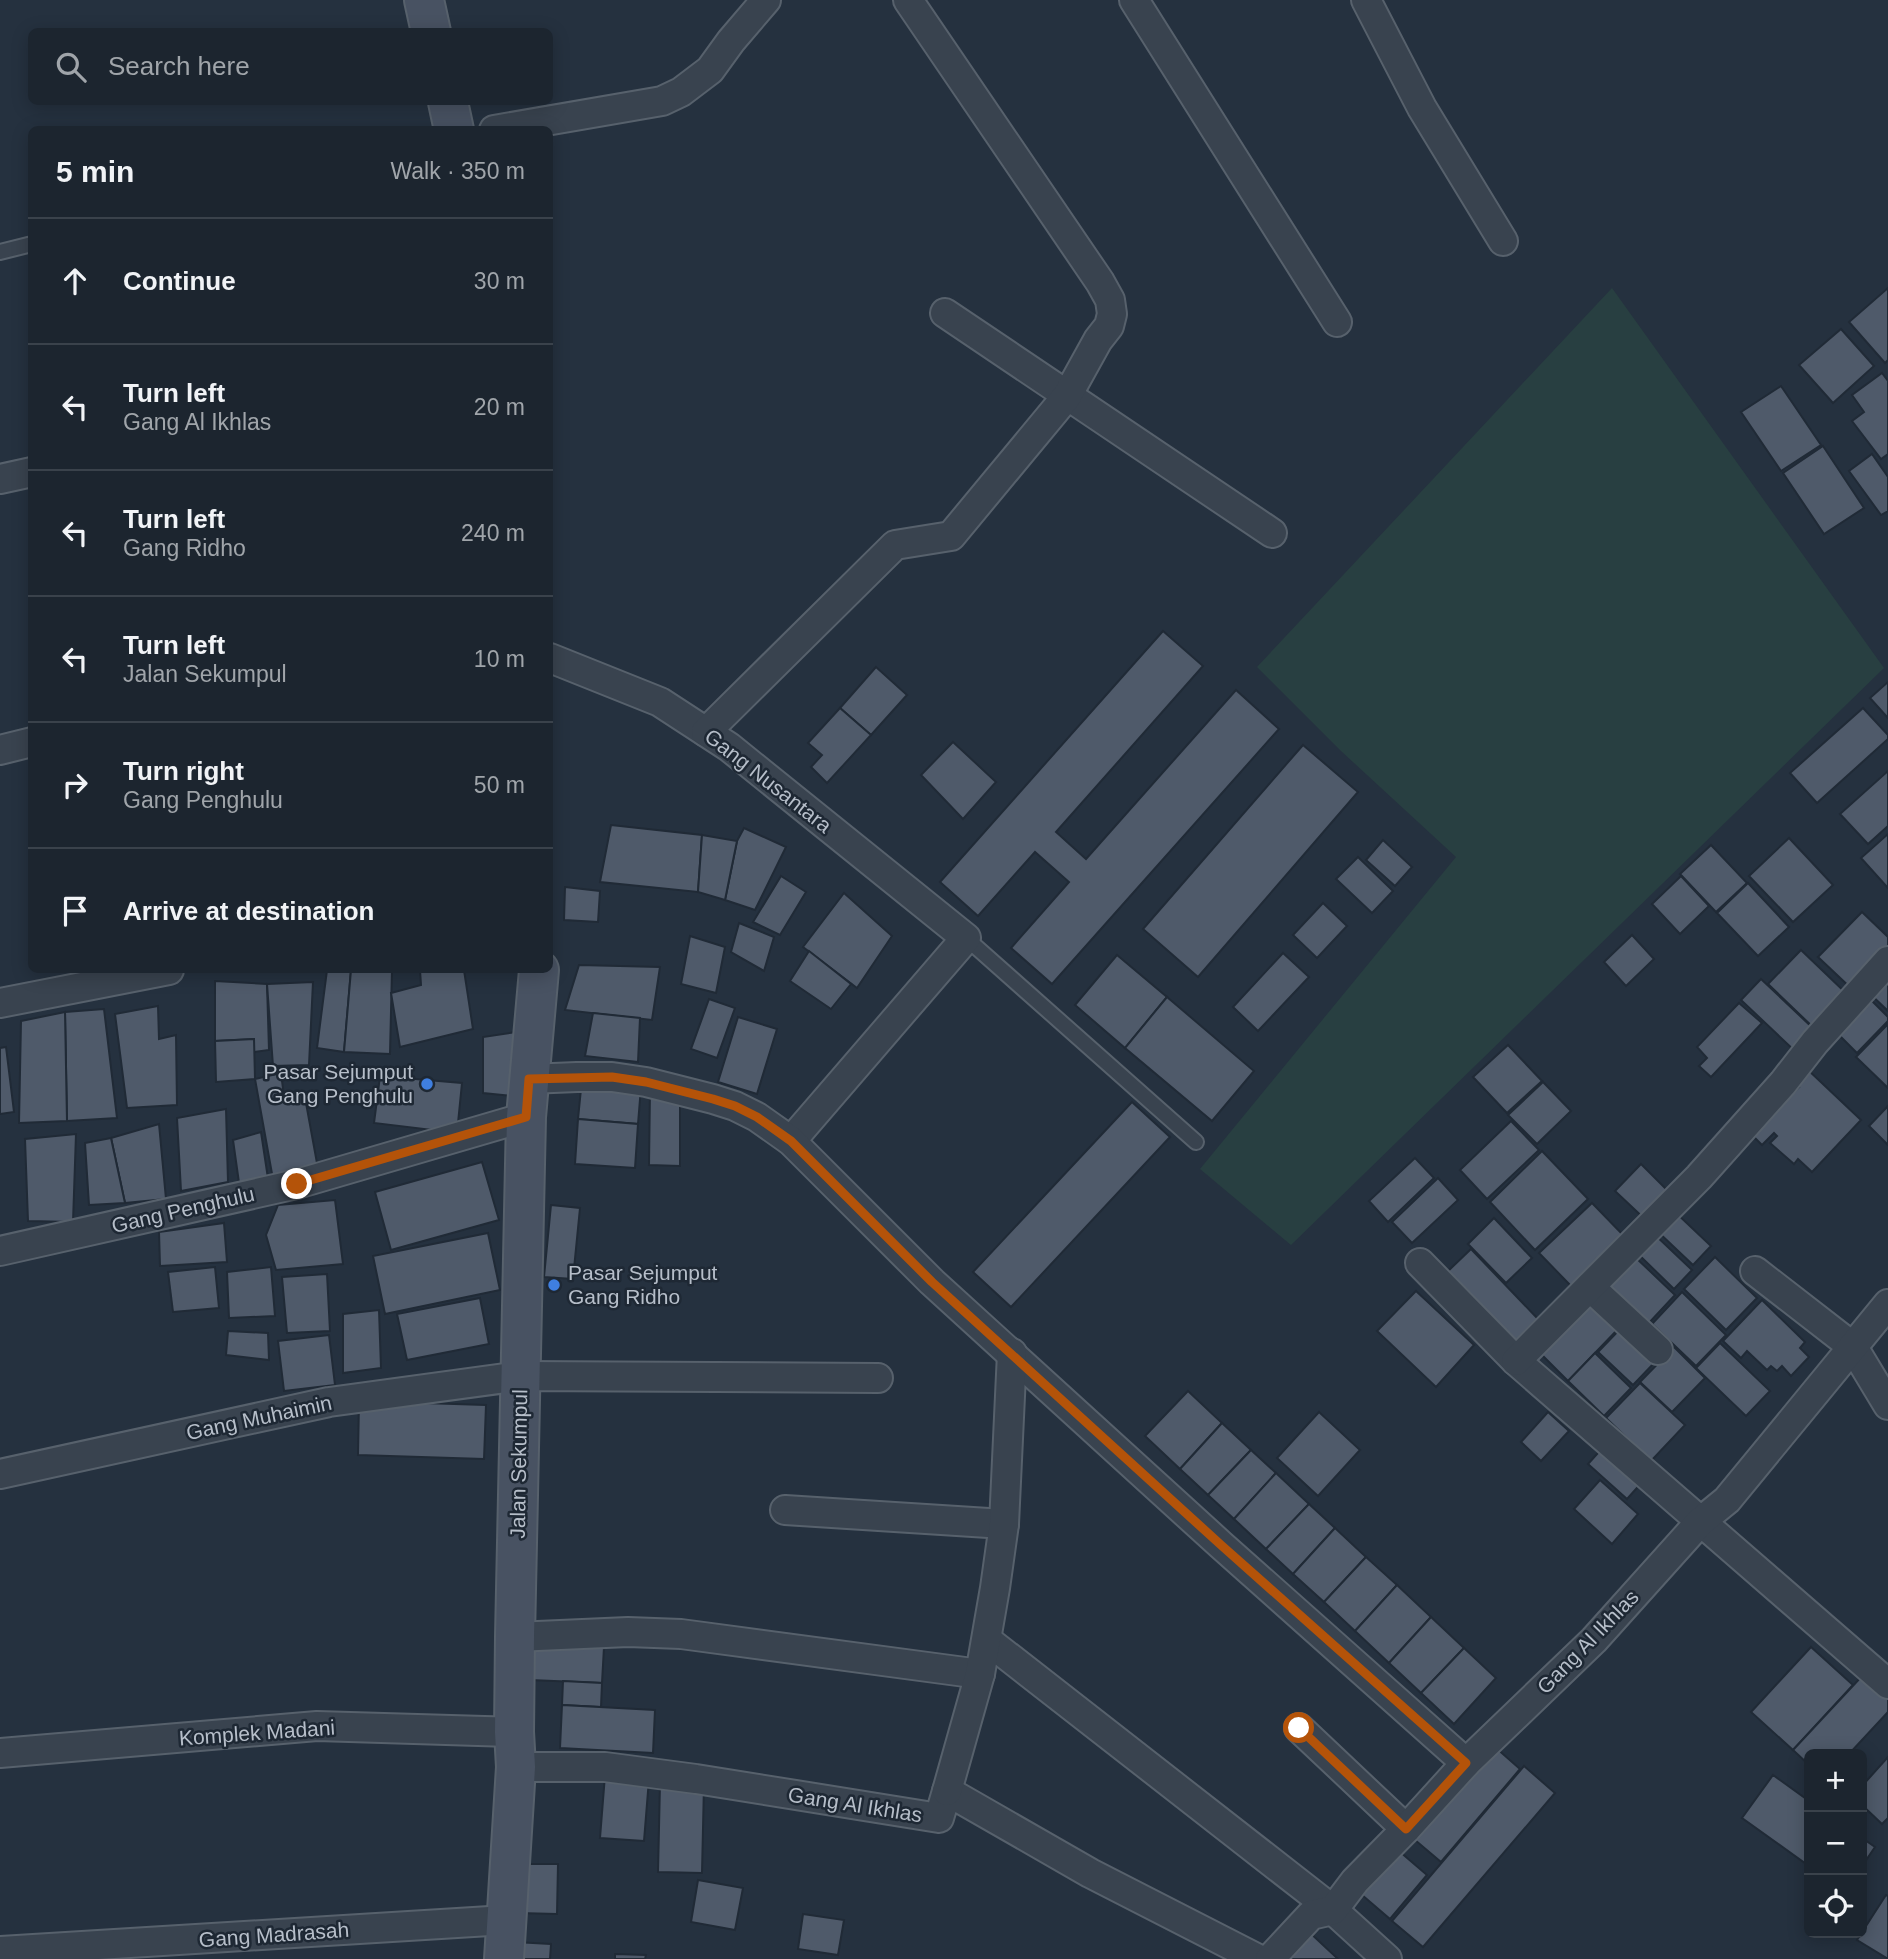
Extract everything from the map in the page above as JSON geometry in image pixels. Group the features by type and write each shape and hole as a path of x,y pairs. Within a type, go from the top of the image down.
{"main road":[{"path":"424,0 431,28"},
{"path":"449,105 453,126"},
{"name":"Jalan Sekumpul","path":"504,1959 515,1750 526,1117 539,973"}],"street":[{"path":"517,126 662,101 681,92 710,70 766,0"},
{"path":"706,732 895,545 951,536 1067,397 1098,340 1109,326 1112,314 1110,300 908,0"},
{"path":"1134,0 1337,322"},
{"path":"1366,0 1422,108 1503,241"},
{"path":"944,313 1272,533"},
{"path":"0,479 28,473"},
{"name":"Gang Nusantara","path":"553,659 660,702 730,747 966,938"},
{"path":"0,750 28,743"},
{"path":"791,1141 966,938"},
{"path":"1516,1361 1699,1177 1888,961"},
{"path":"0,1003 154,973"},
{"path":"529,1079 612,1077 646,1082 735,1106 757,1117 791,1141 932,1282 1466,1763"},
{"name":"Gang Penghulu","path":"0,1251 297,1184 526,1117"},
{"path":"1420,1263 1516,1361 1888,1684"},
{"path":"1755,1272 1853,1347 1888,1405"},
{"path":"1590,1287 1658,1350"},
{"name":"Gang Al Ikhlas","path":"1334,1910 1355,1881 1466,1763 1594,1640 1700,1522 1727,1500 1888,1304"},
{"path":"947,1791 987,1640 1004,1524 1012,1353"},
{"name":"Gang Muhaimin","path":"0,1474 330,1402 521,1376 878,1378"},
{"path":"785,1510 1004,1524"},
{"path":"515,1637 628,1632 681,1634 980,1674"},
{"path":"987,1640 1334,1910 1387,1959"},
{"name":"Komplek Madani","path":"0,1754 317,1727 515,1750"},
{"path":"1299,1728 1406,1829"},
{"name":"Gang Al Ikhlas","path":"515,1750 605,1767 939,1818 947,1791 1090,1873 1258,1959"},
{"path":"1270,1959 1311,1915 1334,1910"},
{"name":"Gang Madrasah","path":"0,1951 506,1920"}],"lane":[{"path":"0,252 28,245"},
{"path":"966,938 1196,1142"}],"green space":[{"path":"1612,288 1884,668 1291,1245 1200,1169 1456,857 1341,751 1257,667"}],"building":[{"path":"1888,288 1888,360 1885,363 1849,322"},
{"path":"1841,329 1874,366 1833,403 1799,365"},
{"path":"1882,373 1888,381 1888,454 1881,459 1852,421 1864,412 1852,395"},
{"path":"1781,386 1821,445 1781,471 1741,412"},
{"path":"1823,446 1864,508 1824,534 1783,473"},
{"path":"1872,454 1888,477 1888,511 1881,515 1849,471"},
{"path":"1163,631 1203,666 1056,832 1086,859 1236,690 1279,729 1052,984 1011,948 1069,882 1035,852 978,916 940,882"},
{"path":"876,667 907,695 871,735 840,708"},
{"path":"1888,682 1888,718 1870,698"},
{"path":"840,708 871,735 827,783 811,767 822,755 808,743"},
{"path":"1863,708 1888,735 1888,739 1817,803 1790,773"},
{"path":"953,742 996,782 963,819 921,775"},
{"path":"1303,745 1358,792 1198,977 1143,929"},
{"path":"1888,771 1888,826 1868,844 1840,814"},
{"path":"611,825 702,835 698,892 600,882"},
{"path":"744,828 786,847 755,910 725,900 737,841"},
{"path":"1888,834 1888,888 1861,858"},
{"path":"702,835 737,841 725,900 698,892"},
{"path":"1789,838 1833,885 1793,922 1749,876"},
{"path":"1383,840 1412,867 1395,886 1366,860"},
{"path":"1711,845 1747,883 1716,912 1680,874"},
{"path":"1358,857 1393,891 1372,913 1336,879"},
{"path":"781,876 806,892 780,935 753,922"},
{"path":"1681,876 1709,906 1680,934 1652,904"},
{"path":"1748,883 1789,927 1758,956 1717,913"},
{"path":"565,887 600,891 598,922 564,920"},
{"path":"844,893 892,936 857,988 803,947"},
{"path":"1323,903 1347,926 1317,958 1293,935"},
{"path":"1862,912 1888,937 1888,956 1854,991 1818,957"},
{"path":"739,923 774,937 764,971 731,952"},
{"path":"1632,935 1654,959 1626,986 1604,962"},
{"path":"690,936 725,947 716,993 681,984"},
{"path":"1801,950 1850,997 1817,1031 1768,984"},
{"path":"809,951 851,984 831,1009 790,981"},
{"path":"1283,953 1309,977 1258,1031 1233,1007"},
{"path":"1117,955 1167,997 1125,1048 1075,1005"},
{"path":"579,965 660,967 652,1020 565,1010"},
{"path":"1888,969 1888,1011 1867,991"},
{"path":"327,973 351,973 344,1052 317,1048"},
{"path":"351,973 392,973 390,1054 344,1052"},
{"path":"420,973 464,973 473,1029 400,1047 391,993 421,985"},
{"path":"1761,979 1817,1032 1797,1053 1741,1000"},
{"path":"215,981 267,984 269,1050 254,1052 254,1039 215,1041"},
{"path":"313,982 309,1065 273,1066 267,984"},
{"path":"1167,997 1254,1071 1212,1121 1125,1048"},
{"path":"1869,998 1888,1017 1888,1021 1857,1053 1836,1032"},
{"path":"709,999 735,1008 717,1058 691,1049"},
{"path":"1739,1003 1762,1023 1711,1077 1699,1066 1707,1058 1697,1047"},
{"path":"158,1006 159,1039 176,1035 177,1105 127,1108 115,1014"},
{"path":"104,1009 117,1118 67,1121 65,1012"},
{"path":"65,1012 67,1121 19,1123 21,1021"},
{"path":"593,1013 640,1018 638,1062 585,1056"},
{"path":"738,1017 777,1029 757,1094 718,1082"},
{"path":"1888,1024 1888,1088 1856,1057"},
{"path":"516,1032 512,1096 483,1093 483,1037"},
{"path":"254,1039 255,1079 216,1082 215,1041"},
{"path":"1508,1045 1542,1081 1507,1113 1473,1077"},
{"path":"6,1047 14,1112 0,1114 0,1048"},
{"path":"1806,1068 1861,1120 1812,1172 1798,1159 1794,1164 1770,1143 1777,1136 1774,1133 1762,1145 1745,1128 1791,1095 1799,1087 1793,1082"},
{"path":"281,1073 284,1096 304,1092 319,1174 274,1185 255,1079"},
{"path":"380,1076 462,1083 457,1133 374,1123"},
{"path":"1543,1082 1571,1111 1537,1144 1508,1115"},
{"path":"641,1087 638,1124 578,1119 581,1089"},
{"path":"650,1089 680,1094 680,1166 649,1165"},
{"path":"1132,1102 1170,1137 1011,1307 973,1272"},
{"path":"1888,1106 1888,1145 1869,1126"},
{"path":"226,1109 228,1182 181,1191 177,1118"},
{"path":"578,1119 638,1124 635,1168 575,1164"},
{"path":"1511,1121 1539,1150 1487,1199 1460,1170"},
{"path":"159,1124 166,1199 125,1203 111,1138"},
{"path":"261,1132 269,1185 240,1190 233,1140"},
{"path":"76,1134 73,1222 28,1221 25,1139"},
{"path":"111,1138 125,1203 89,1205 85,1143"},
{"path":"1542,1151 1588,1199 1535,1250 1490,1202"},
{"path":"1415,1158 1434,1178 1388,1222 1369,1201"},
{"path":"482,1162 499,1220 391,1250 375,1192"},
{"path":"1641,1164 1674,1197 1649,1223 1615,1191"},
{"path":"1438,1178 1458,1200 1412,1243 1392,1222"},
{"path":"335,1200 343,1264 276,1270 266,1235 278,1205"},
{"path":"1592,1203 1626,1238 1573,1288 1539,1253"},
{"path":"551,1205 580,1208 573,1279 544,1277"},
{"path":"1673,1210 1711,1246 1693,1265 1655,1229"},
{"path":"1494,1218 1532,1258 1506,1283 1468,1244"},
{"path":"224,1223 227,1262 160,1266 159,1232"},
{"path":"1652,1232 1692,1270 1674,1289 1634,1250"},
{"path":"488,1233 500,1290 385,1314 373,1256"},
{"path":"1471,1249 1538,1319 1512,1344 1445,1274"},
{"path":"1634,1256 1675,1295 1647,1325 1606,1286"},
{"path":"1715,1257 1757,1298 1726,1330 1684,1289"},
{"path":"215,1267 219,1308 173,1312 168,1272"},
{"path":"271,1267 275,1316 229,1318 227,1272"},
{"path":"327,1274 330,1331 287,1333 282,1277"},
{"path":"1416,1291 1474,1345 1436,1387 1377,1331"},
{"path":"1682,1292 1726,1335 1696,1366 1652,1324"},
{"path":"480,1298 489,1344 407,1360 397,1314"},
{"path":"1594,1299 1621,1326 1568,1381 1541,1354"},
{"path":"1762,1300 1805,1342 1800,1348 1809,1357 1791,1376 1782,1366 1777,1371 1771,1366 1767,1370 1747,1351 1741,1358 1723,1341"},
{"path":"379,1310 381,1368 343,1373 343,1314"},
{"path":"1623,1326 1657,1360 1633,1385 1598,1352"},
{"path":"228,1331 268,1333 269,1360 226,1355"},
{"path":"329,1335 335,1385 284,1391 278,1341"},
{"path":"1720,1343 1770,1391 1746,1416 1696,1368"},
{"path":"1674,1347 1705,1378 1672,1412 1640,1382"},
{"path":"1595,1353 1631,1388 1604,1416 1568,1381"},
{"path":"1640,1383 1685,1425 1651,1461 1606,1418"},
{"path":"1188,1391 1222,1423 1180,1469 1145,1436"},
{"path":"359,1401 486,1405 484,1459 358,1455"},
{"path":"1319,1412 1360,1450 1318,1496 1277,1458"},
{"path":"1548,1412 1569,1431 1541,1461 1521,1442"},
{"path":"1222,1423 1251,1450 1208,1495 1180,1469"},
{"path":"1606,1444 1645,1479 1627,1499 1588,1464"},
{"path":"1251,1450 1276,1473 1234,1519 1208,1495"},
{"path":"1276,1473 1309,1504 1266,1549 1234,1519"},
{"path":"1600,1480 1638,1514 1612,1544 1574,1509"},
{"path":"1309,1504 1335,1528 1293,1574 1266,1549"},
{"path":"1335,1528 1366,1557 1324,1602 1293,1574"},
{"path":"1366,1557 1397,1585 1355,1631 1324,1602"},
{"path":"1397,1585 1431,1617 1389,1663 1355,1631"},
{"path":"1431,1617 1464,1648 1421,1693 1389,1663"},
{"path":"532,1643 604,1647 602,1683 530,1680"},
{"path":"1811,1647 1853,1685 1793,1750 1751,1712"},
{"path":"1464,1648 1496,1678 1454,1724 1421,1693"},
{"path":"1863,1675 1888,1698 1888,1712 1854,1749 1804,1749 1804,1760 1793,1750"},
{"path":"563,1681 602,1683 601,1707 562,1705"},
{"path":"562,1705 655,1710 653,1753 560,1748"},
{"path":"1495,1747 1520,1769 1441,1862 1415,1840"},
{"path":"1888,1757 1888,1818 1882,1824 1867,1810 1867,1780"},
{"path":"1524,1766 1555,1793 1423,1947 1392,1921"},
{"path":"605,1775 649,1779 644,1841 600,1838"},
{"path":"1773,1775 1804,1797 1804,1862 1742,1818"},
{"path":"660,1783 704,1784 702,1873 658,1872"},
{"path":"1867,1841 1875,1847 1867,1859"},
{"path":"1399,1851 1427,1875 1390,1919 1362,1895"},
{"path":"518,1864 558,1864 557,1914 518,1913"},
{"path":"698,1880 743,1888 735,1930 691,1922"},
{"path":"1886,1895 1888,1896 1888,1959 1857,1940 1867,1938 1867,1924"},
{"path":"803,1914 844,1920 838,1955 798,1949"},
{"path":"1307,1930 1338,1959 1279,1959"},
{"path":"515,1942 551,1944 550,1959 514,1959"},
{"path":"615,1954 646,1955 645,1959 615,1959"}],"place":[{"name":"Pasar Sejumput Gang Penghulu","path":"427,1084"},
{"name":"Pasar Sejumput Gang Ridho","path":"554,1285"}],"route":[{"path":"297,1184 526,1117 529,1079 612,1077 646,1082 713,1099 757,1117 791,1141 932,1282 1466,1763 1406,1829 1299,1728"}]}
